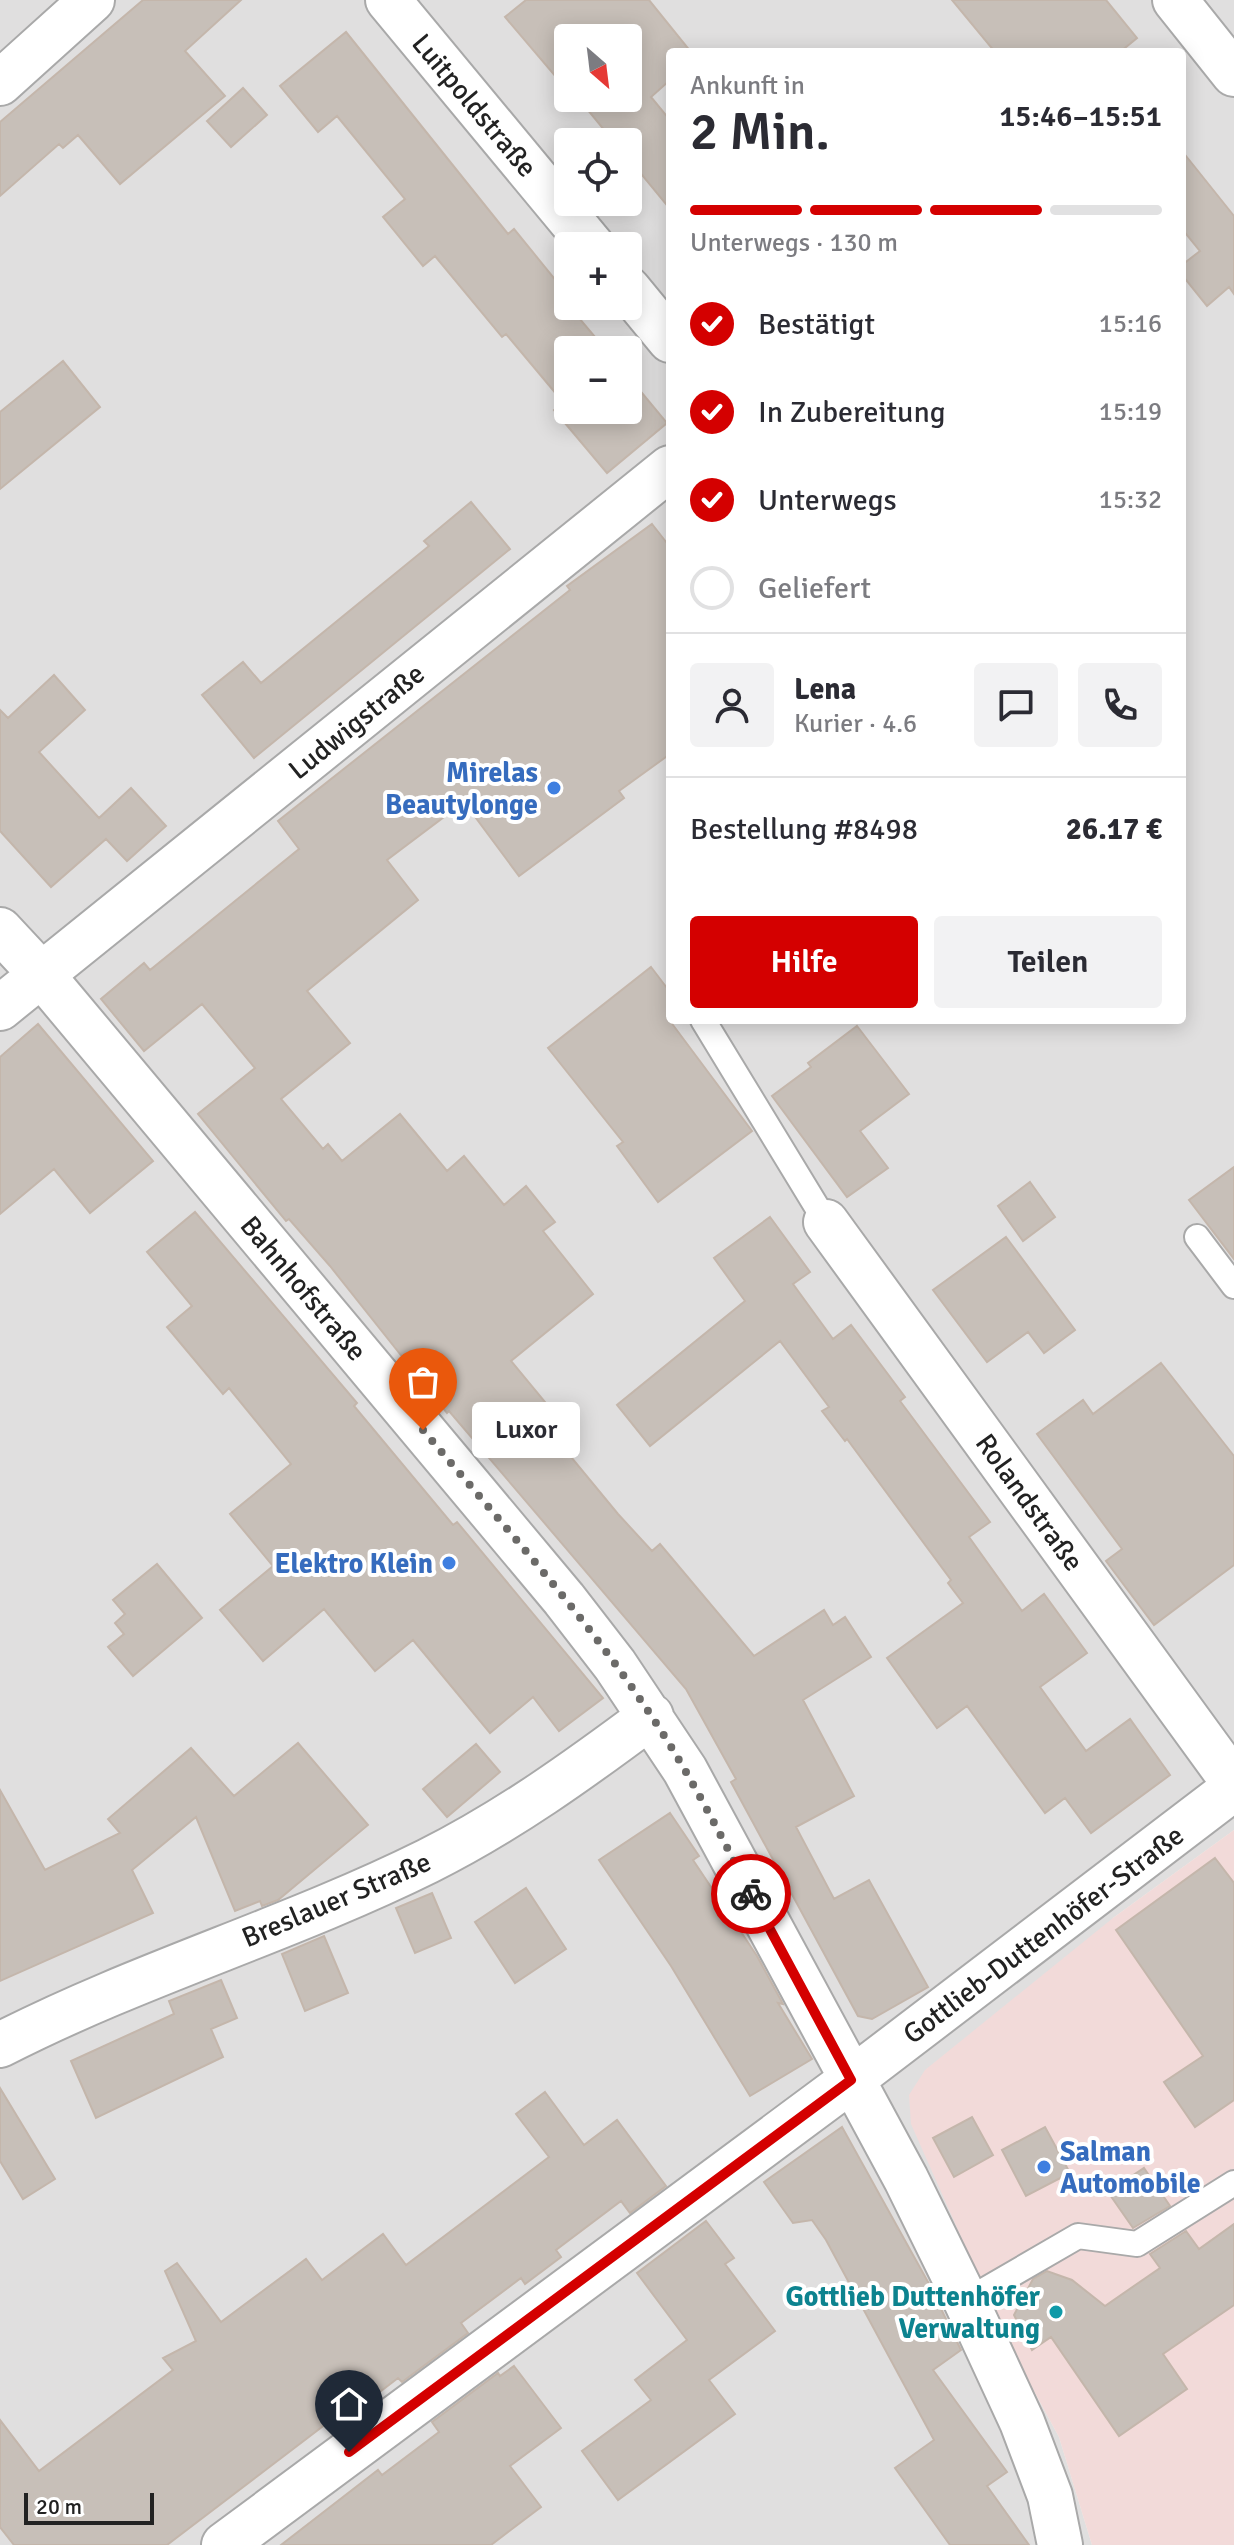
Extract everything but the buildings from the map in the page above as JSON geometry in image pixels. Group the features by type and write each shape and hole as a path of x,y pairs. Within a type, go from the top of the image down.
{"street":[{"path":"0,83 92,0"},
{"name":"Luitpoldstraße","path":"388,0 580,232"},
{"path":"1175,0 1207,34 1234,74"},
{"path":"642,306 666,335"},
{"name":"Ludwigstraße","path":"0,1008 666,471"},
{"name":"Bahnhofstraße","path":"0,930 41,974 564,1599 651,1716 685,1770 966,2301 1022,2422 1050,2496 1060,2545"},
{"name":"Rolandstraße","path":"826,1222 1234,1786"},
{"name":"Breslauer Straße","path":"0,2045 178,1964 358,1893 429,1860 561,1783 651,1716"},
{"name":"Gottlieb-Duttenhöfer-Straße","path":"224,2545 851,2080 1234,1786"}],"lane":[{"path":"705,1024 826,1222"},
{"path":"1197,1237 1234,1286"},
{"path":"966,2301 1078,2236 1137,2244 1234,2183"}],"shaded area":[{"path":"0,0 1234,0 1234,1830 1113,1918 1009,2345 1059,2437 1092,2545 0,2545"},
{"path":"1234,1830 1234,2545 1092,2545 1059,2437 1009,2345 911,2124 909,2095 925,2070 1113,1918"}],"way so far":[{"path":"423,1430 615,1665 685,1770 751,1894"}],"place":[{"name":"Mirelas Beautylonge","path":"554,788"},
{"name":"Luxor","path":"423,1430"},
{"name":"Elektro Klein","path":"449,1563"},
{"name":"Salman Automobile","path":"1044,2167"},
{"name":"Gottlieb Duttenhöfer Verwaltung","path":"1056,2312"}],"route":[{"path":"349,2452 851,2080 751,1894"}]}
